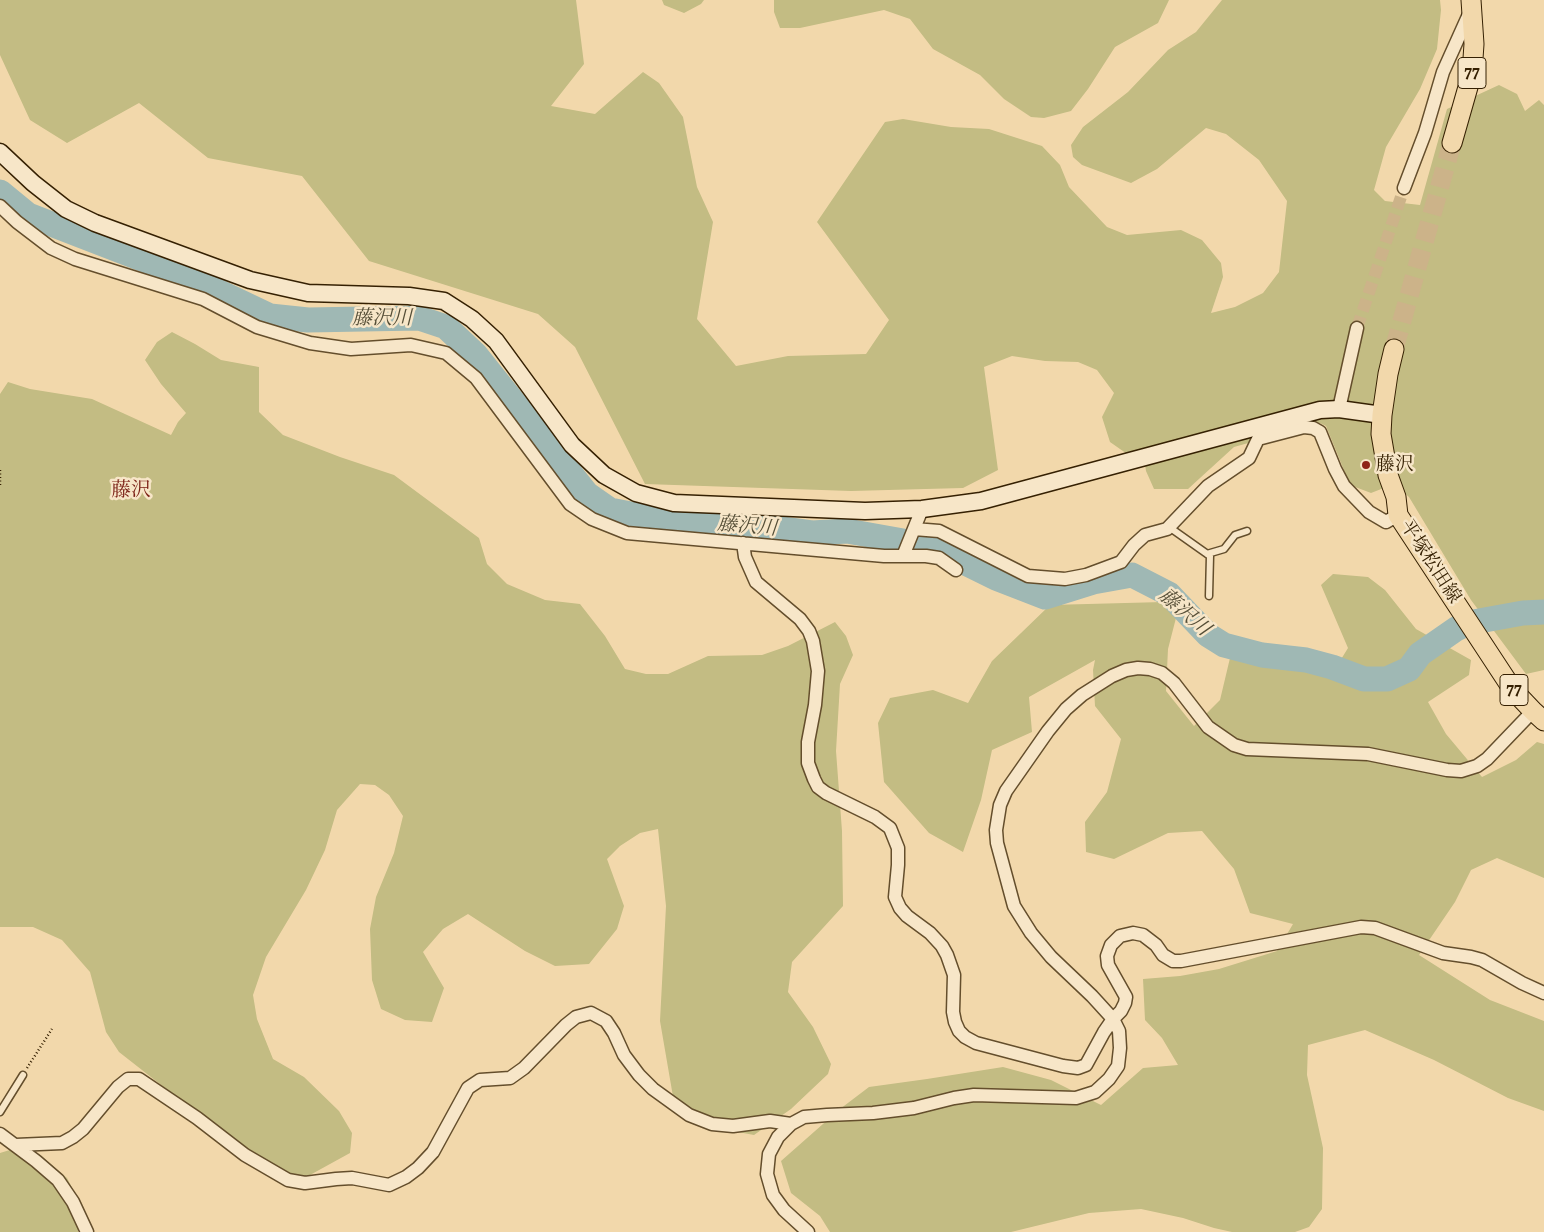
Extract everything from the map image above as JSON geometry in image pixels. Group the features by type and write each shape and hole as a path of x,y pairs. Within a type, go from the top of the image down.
{"main road":[{"name":"77","path":"1452,143 1472,73 1474,44 1471,5"},
{"name":"平塚松田線","path":"1394,349 1388,374 1381,434 1388,475 1396,498 1398,515 1513,690 1538,716"}],"street":[{"path":"1404,188 1425,133 1443,72 1471,5"},
{"path":"0,152 33,183 66,209 95,223 250,280 308,293 410,296 444,301 472,319 496,341 572,445 604,476 636,493 674,503 864,511 922,508 981,501 1320,410 1339,410 1382,415"},
{"path":"0,206 17,222 51,248 75,259 203,299 257,327 310,342 351,349 411,345 446,353 476,378 570,504 592,519 627,533 884,556 926,556 940,558 956,570"},
{"path":"1339,410 1357,328"},
{"path":"914,530 939,532 1028,576 1065,579 1086,575 1121,562 1134,545 1145,535 1167,529 1208,486 1249,458 1258,439 1304,427 1313,428 1320,432 1344,486 1368,512 1386,522 1398,515"},
{"path":"903,556 922,508"},
{"path":"744,543 746,557 756,582 800,618 813,641 818,671 815,704 808,742 808,763 814,779 818,787 826,793 876,818 890,828 898,848 896,897 900,908 907,916 930,933 942,946 954,975 953,1012 955,1022 959,1031 976,1043 1063,1066 1078,1068 1086,1064 1104,1032 1125,1003 1126,997 1108,965 1107,956 1111,945 1120,936 1133,933 1143,935 1156,945 1163,955 1173,961 1180,961 1361,927 1375,928 1444,953 1482,960 1544,994"},
{"path":"808,1232 784,1210 773,1195 767,1174 769,1154 778,1138 791,1124 804,1117 873,1113 914,1108 974,1095 1076,1098 1095,1092 1109,1079 1118,1066 1119,1032 1113,1019 1031,933 1014,906 997,842 996,830 1000,805 1006,791 1048,731 1066,709 1082,695 1112,676 1126,670 1150,669 1162,673 1174,683 1208,727 1234,745 1248,748 1368,754 1447,770 1461,771 1477,766 1487,759 1538,716"},
{"path":"16,1145 62,1143 83,1129 118,1087 128,1079 139,1079 197,1118 245,1155 288,1180 305,1183 352,1178 389,1185 406,1177 418,1168 432,1152 468,1088 480,1080 510,1078 524,1068 576,1017 591,1014 606,1021 624,1055 653,1090 689,1115 712,1124 733,1126 770,1121 791,1124"},
{"path":"0,1134 58,1180 73,1202 87,1232"}],"lane":[{"path":"1169,527 1210,556 1209,596"},
{"path":"1207,554 1224,549 1235,535 1247,531"},
{"path":"0,1112 23,1074"}],"path":[{"path":"0,470 0,485"},
{"path":"23,1074 52,1029"}],"shaded area":[{"path":"0,0 576,0 584,64 551,106 595,114 643,72 659,83 683,117 697,187 713,222 697,319 736,366 788,356 866,354 889,320 817,222 885,122 903,119 951,127 989,129 1042,146 1060,165 1069,187 1107,227 1127,235 1181,230 1202,240 1221,263 1223,277 1211,313 1235,307 1263,293 1279,272 1287,201 1259,160 1226,134 1206,128 1157,169 1131,183 1082,165 1073,157 1071,145 1083,127 1128,92 1168,50 1196,32 1222,0 1440,0 1441,10 1437,49 1420,89 1386,147 1374,190 1385,201 1420,205 1447,109 1499,85 1517,94 1525,111 1539,100 1544,105 1544,670 1526,674 1471,600 1409,497 1394,484 1371,493 1350,485 1326,426 1320,423 1234,447 1188,489 1154,489 1146,471 1144,458 1130,456 1110,442 1102,417 1114,393 1097,370 1078,362 1045,361 1012,356 984,367 998,470 963,488 851,491 645,484 575,347 538,314 369,261 302,176 208,158 139,103 67,143 30,120 0,55"},
{"path":"662,0 704,0 701,4 684,13 664,5"},
{"path":"774,0 1169,0 1158,23 1115,47 1088,89 1071,111 1044,118 1031,117 1004,99 980,75 933,49 910,19 884,10 800,28 780,28 774,12"},
{"path":"172,332 221,360 259,367 259,412 283,435 394,475 479,538 487,564 507,584 545,600 580,604 605,636 625,669 646,674 668,674 708,656 762,655 788,646 835,622 846,636 853,655 840,684 836,751 842,831 843,906 792,962 788,992 813,1027 831,1064 828,1074 791,1109 754,1135 690,1123 676,1114 660,1021 666,906 658,829 640,833 620,846 607,859 624,906 617,929 589,964 555,966 525,951 468,914 443,929 423,952 444,988 432,1022 405,1020 381,1009 372,980 370,929 376,897 394,853 403,816 389,795 375,785 360,784 337,810 325,850 306,890 266,957 253,995 257,1019 273,1059 304,1077 339,1111 352,1133 350,1153 290,1186 119,1052 106,1032 90,972 62,940 33,927 0,927 0,394 8,382 30,389 92,399 171,435 178,422 186,413 161,384 145,360 157,342"},
{"path":"1333,574 1368,577 1385,590 1416,629 1471,660 1469,675 1428,702 1446,734 1482,777 1516,760 1537,742 1544,744 1544,878 1497,858 1471,870 1455,902 1419,955 1490,1000 1544,1021 1544,1111 1508,1098 1434,1060 1365,1030 1308,1045 1307,1075 1323,1148 1322,1209 1309,1227 1295,1232 1232,1232 1183,1218 1141,1209 1089,1213 1011,1232 830,1232 820,1216 791,1193 781,1161 840,1109 869,1087 1003,1067 1051,1080 1101,1105 1143,1068 1178,1065 1162,1038 1145,1020 1143,979 1180,976 1219,969 1277,951 1293,924 1250,913 1234,869 1202,831 1168,833 1114,859 1086,852 1085,822 1107,792 1121,739 1095,706 1093,670 1095,660 1029,697 1032,732 992,750 981,800 963,852 929,833 884,782 878,723 890,698 933,690 968,703 992,661 1050,605 1163,602 1176,618 1168,649 1166,691 1194,726 1220,700 1230,658 1340,661 1348,648 1321,585"},
{"path":"13,1149 39,1154 67,1178 79,1201 78,1232 0,1232 0,1153"}],"waterway":[{"name":"藤沢川","path":"0,192 28,215 186,276 270,316 308,320 419,318 446,327 476,355 587,494 610,510 646,517 812,533 847,531 931,546 996,578 1045,597 1093,582 1132,575 1169,594 1208,635 1224,645 1262,655 1306,660 1364,679 1387,679 1409,669 1420,654 1468,623 1523,613 1544,612"}],"tunnel":[{"path":"1394,349 1452,143"},
{"path":"1357,328 1404,188"}],"place":[{"name":"藤沢","path":"1366,465"}],"district":[{"name":"藤沢","path":"131,491"}]}
